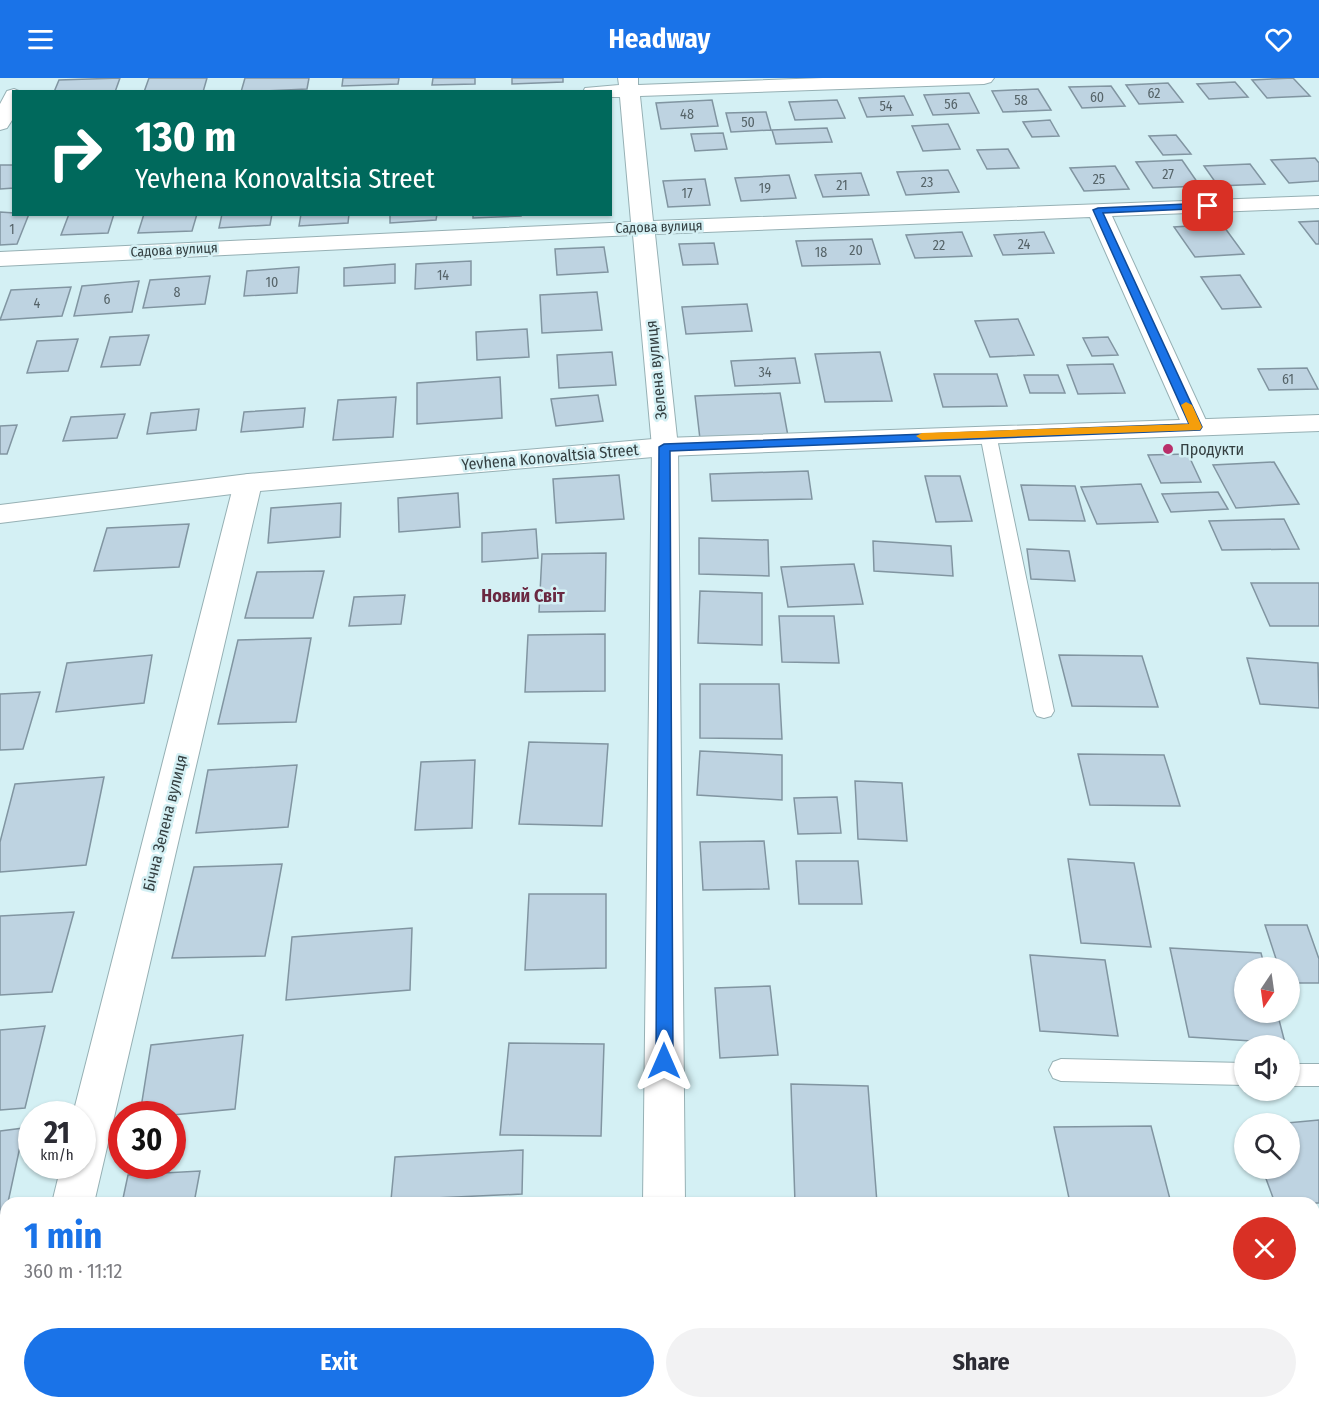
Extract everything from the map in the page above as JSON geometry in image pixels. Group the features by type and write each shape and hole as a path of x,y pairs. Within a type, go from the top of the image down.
{"street":[{"path":"601,90 629,84 984,78"},
{"name":"Зелена вулиця","path":"629,84 664,447 664,1197"},
{"path":"5,117 12,98"},
{"name":"Садова вулиця","path":"0,259 642,228 1319,202"},
{"path":"1098,210 1196,427"},
{"name":"Yevhena Konovaltsia Street","path":"0,514 248,483 664,447 1196,427 1318,425"},
{"name":"Бічна Зелена вулиця","path":"96,1107 248,483"},
{"name":"Бічна Зелена вулиця","path":"74,1197 79,1179"}],"lane":[{"path":"988,434 1044,711"},
{"path":"1061,1070 1234,1074"},
{"path":"1300,1075 1319,1075"}],"building":[{"path":"120,78 116,90 55,90 59,80"},
{"path":"149,78 207,78 204,90 145,90"},
{"path":"245,78 309,78 307,89 242,90"},
{"path":"343,78 399,78 398,84 342,86"},
{"path":"433,78 475,78 475,84 432,85"},
{"path":"512,78 563,78 563,82 512,84"},
{"path":"1293,78 1310,96 1267,98 1252,80"},
{"path":"1235,82 1248,97 1209,99 1197,84"},
{"path":"1168,83 1183,102 1139,104 1126,85"},
{"path":"1111,86 1125,106 1082,108 1069,87"},
{"path":"1038,89 1051,110 1003,112 992,91"},
{"path":"969,93 979,113 933,115 924,95"},
{"path":"904,96 913,115 867,117 859,98"},
{"path":"712,100 718,126 661,129 656,103"},
{"path":"837,100 845,118 795,120 789,102"},
{"path":"766,112 771,130 731,132 726,113"},
{"path":"1050,120 1059,136 1032,137 1023,122"},
{"path":"948,124 960,149 923,151 912,126"},
{"path":"827,128 832,142 776,144 772,130"},
{"path":"723,133 727,149 695,151 691,134"},
{"path":"1176,135 1191,154 1163,155 1149,136"},
{"path":"1008,149 1019,168 987,169 977,150"},
{"path":"1315,158 1319,163 1319,181 1289,183 1271,160"},
{"path":"1182,160 1200,186 1153,188 1136,162"},
{"path":"1250,164 1265,184 1218,186 1204,166"},
{"path":"0,165 12,165 12,188 0,189"},
{"path":"1115,166 1129,189 1084,191 1070,168"},
{"path":"948,170 959,192 906,195 897,172"},
{"path":"861,173 869,195 823,197 815,175"},
{"path":"789,175 796,198 741,201 735,178"},
{"path":"705,179 710,205 668,207 663,181"},
{"path":"0,212 12,213 12,216 28,216 17,244 0,245"},
{"path":"68,216 113,216 108,233 61,235"},
{"path":"143,216 196,216 192,231 138,233"},
{"path":"222,216 272,216 270,225 219,228"},
{"path":"301,216 349,216 348,223 299,226"},
{"path":"390,216 437,216 436,220 390,223"},
{"path":"473,216 521,216 473,218"},
{"path":"1319,221 1319,244 1316,244 1299,222"},
{"path":"1222,224 1244,254 1195,257 1174,227"},
{"path":"962,232 972,256 915,258 906,235"},
{"path":"1044,232 1054,253 1003,255 994,235"},
{"path":"872,239 880,264 802,266 796,241"},
{"path":"714,243 718,264 683,265 679,244"},
{"path":"604,247 608,272 557,275 555,249"},
{"path":"471,261 471,285 415,289 416,264"},
{"path":"395,264 395,283 344,286 344,268"},
{"path":"299,267 297,293 244,296 247,271"},
{"path":"1240,275 1261,307 1222,309 1201,277"},
{"path":"210,276 205,304 143,308 150,280"},
{"path":"139,281 132,312 74,316 82,286"},
{"path":"71,287 62,316 0,320 11,290"},
{"path":"597,292 602,330 542,333 540,295"},
{"path":"747,304 752,331 686,334 682,307"},
{"path":"1018,319 1034,355 990,357 975,321"},
{"path":"527,329 529,357 477,360 476,332"},
{"path":"149,335 140,365 101,367 110,337"},
{"path":"1108,337 1118,355 1092,356 1083,338"},
{"path":"78,339 68,371 27,373 37,341"},
{"path":"612,352 616,385 559,388 557,355"},
{"path":"880,352 892,401 825,402 815,354"},
{"path":"795,358 800,383 735,386 731,361"},
{"path":"1113,364 1125,393 1078,394 1067,365"},
{"path":"1307,368 1318,389 1269,390 1258,369"},
{"path":"934,374 997,374 1007,406 943,407"},
{"path":"1024,375 1058,375 1065,393 1030,393"},
{"path":"500,377 502,418 417,424 417,383"},
{"path":"780,393 788,436 700,439 695,396"},
{"path":"598,395 603,421 556,426 551,399"},
{"path":"396,397 393,437 333,440 338,400"},
{"path":"305,408 303,427 241,432 244,412"},
{"path":"199,409 196,430 147,434 151,413"},
{"path":"125,414 117,438 63,441 71,417"},
{"path":"17,425 7,454 0,454 0,426"},
{"path":"1188,454 1201,482 1161,483 1148,455"},
{"path":"1274,462 1299,504 1236,508 1213,465"},
{"path":"808,471 812,499 712,501 710,474"},
{"path":"619,475 624,519 556,523 553,479"},
{"path":"925,476 960,476 972,521 936,522"},
{"path":"1141,484 1158,522 1097,524 1081,487"},
{"path":"1021,485 1075,486 1085,521 1029,520"},
{"path":"1218,492 1228,509 1171,512 1162,494"},
{"path":"458,493 460,527 399,532 398,498"},
{"path":"341,503 340,537 268,543 271,508"},
{"path":"1284,519 1299,549 1222,550 1209,521"},
{"path":"189,524 179,567 94,571 107,528"},
{"path":"536,529 538,558 482,562 482,533"},
{"path":"699,538 768,540 769,576 699,574"},
{"path":"873,541 951,546 953,576 874,571"},
{"path":"1027,549 1069,551 1075,581 1031,579"},
{"path":"606,553 605,611 539,612 542,554"},
{"path":"854,564 863,604 788,607 781,567"},
{"path":"324,571 313,618 245,618 257,572"},
{"path":"1251,583 1319,583 1319,626 1270,626"},
{"path":"700,591 762,593 762,645 698,643"},
{"path":"405,595 401,624 349,626 354,597"},
{"path":"779,616 834,616 839,663 782,662"},
{"path":"605,634 605,691 525,692 528,635"},
{"path":"311,638 296,722 218,724 238,640"},
{"path":"152,655 144,703 56,712 67,663"},
{"path":"1059,655 1142,656 1158,707 1072,706"},
{"path":"1247,658 1318,663 1319,708 1260,704"},
{"path":"700,684 779,684 782,739 700,738"},
{"path":"40,692 23,749 0,750 0,694"},
{"path":"529,742 608,744 602,826 519,824"},
{"path":"700,751 782,755 782,800 697,795"},
{"path":"1078,754 1164,755 1180,806 1090,805"},
{"path":"475,760 472,828 415,830 421,762"},
{"path":"297,765 288,827 196,833 208,770"},
{"path":"104,777 86,865 0,872 0,842 15,784"},
{"path":"855,781 902,783 907,841 858,839"},
{"path":"837,797 841,833 798,834 794,798"},
{"path":"764,841 769,889 703,890 700,842"},
{"path":"1068,859 1134,863 1151,947 1081,943"},
{"path":"796,861 858,861 862,904 799,904"},
{"path":"282,864 265,956 172,958 194,867"},
{"path":"529,894 606,894 606,968 525,970"},
{"path":"74,912 52,992 0,995 0,916"},
{"path":"1265,925 1307,925 1319,959 1319,983 1300,983 1300,957 1275,957"},
{"path":"412,928 410,990 286,1000 292,937"},
{"path":"1170,948 1261,953 1262,957 1234,957 1234,1023 1280,1023 1283,1035 1234,1035 1234,1040 1189,1037"},
{"path":"1030,955 1105,960 1118,1036 1040,1031"},
{"path":"770,986 778,1055 720,1058 715,988"},
{"path":"45,1026 27,1101 18,1101 18,1109 0,1110 0,1030"},
{"path":"243,1035 235,1109 186,1114 186,1101 142,1101 151,1045"},
{"path":"509,1043 604,1044 601,1136 500,1135"},
{"path":"791,1084 868,1086 877,1197 795,1197"},
{"path":"1319,1120 1319,1197 1273,1197 1266,1179 1300,1179 1300,1122"},
{"path":"1151,1126 1169,1197 1069,1197 1054,1127"},
{"path":"18,1129 18,1156 9,1197 0,1197 0,1131"},
{"path":"523,1150 522,1194 391,1197 395,1157"},
{"path":"200,1171 195,1197 123,1197 127,1179 186,1179 186,1172"}],"slow traffic":[{"path":"922,436 1196,427 1186,405"}],"place":[{"name":"Продукти","path":"1168,449"}],"district":[{"name":"Новий Світ","path":"523,596"}],"route":[{"path":"664,1061 664,447 1196,427 1098,210 1208,206"}]}
